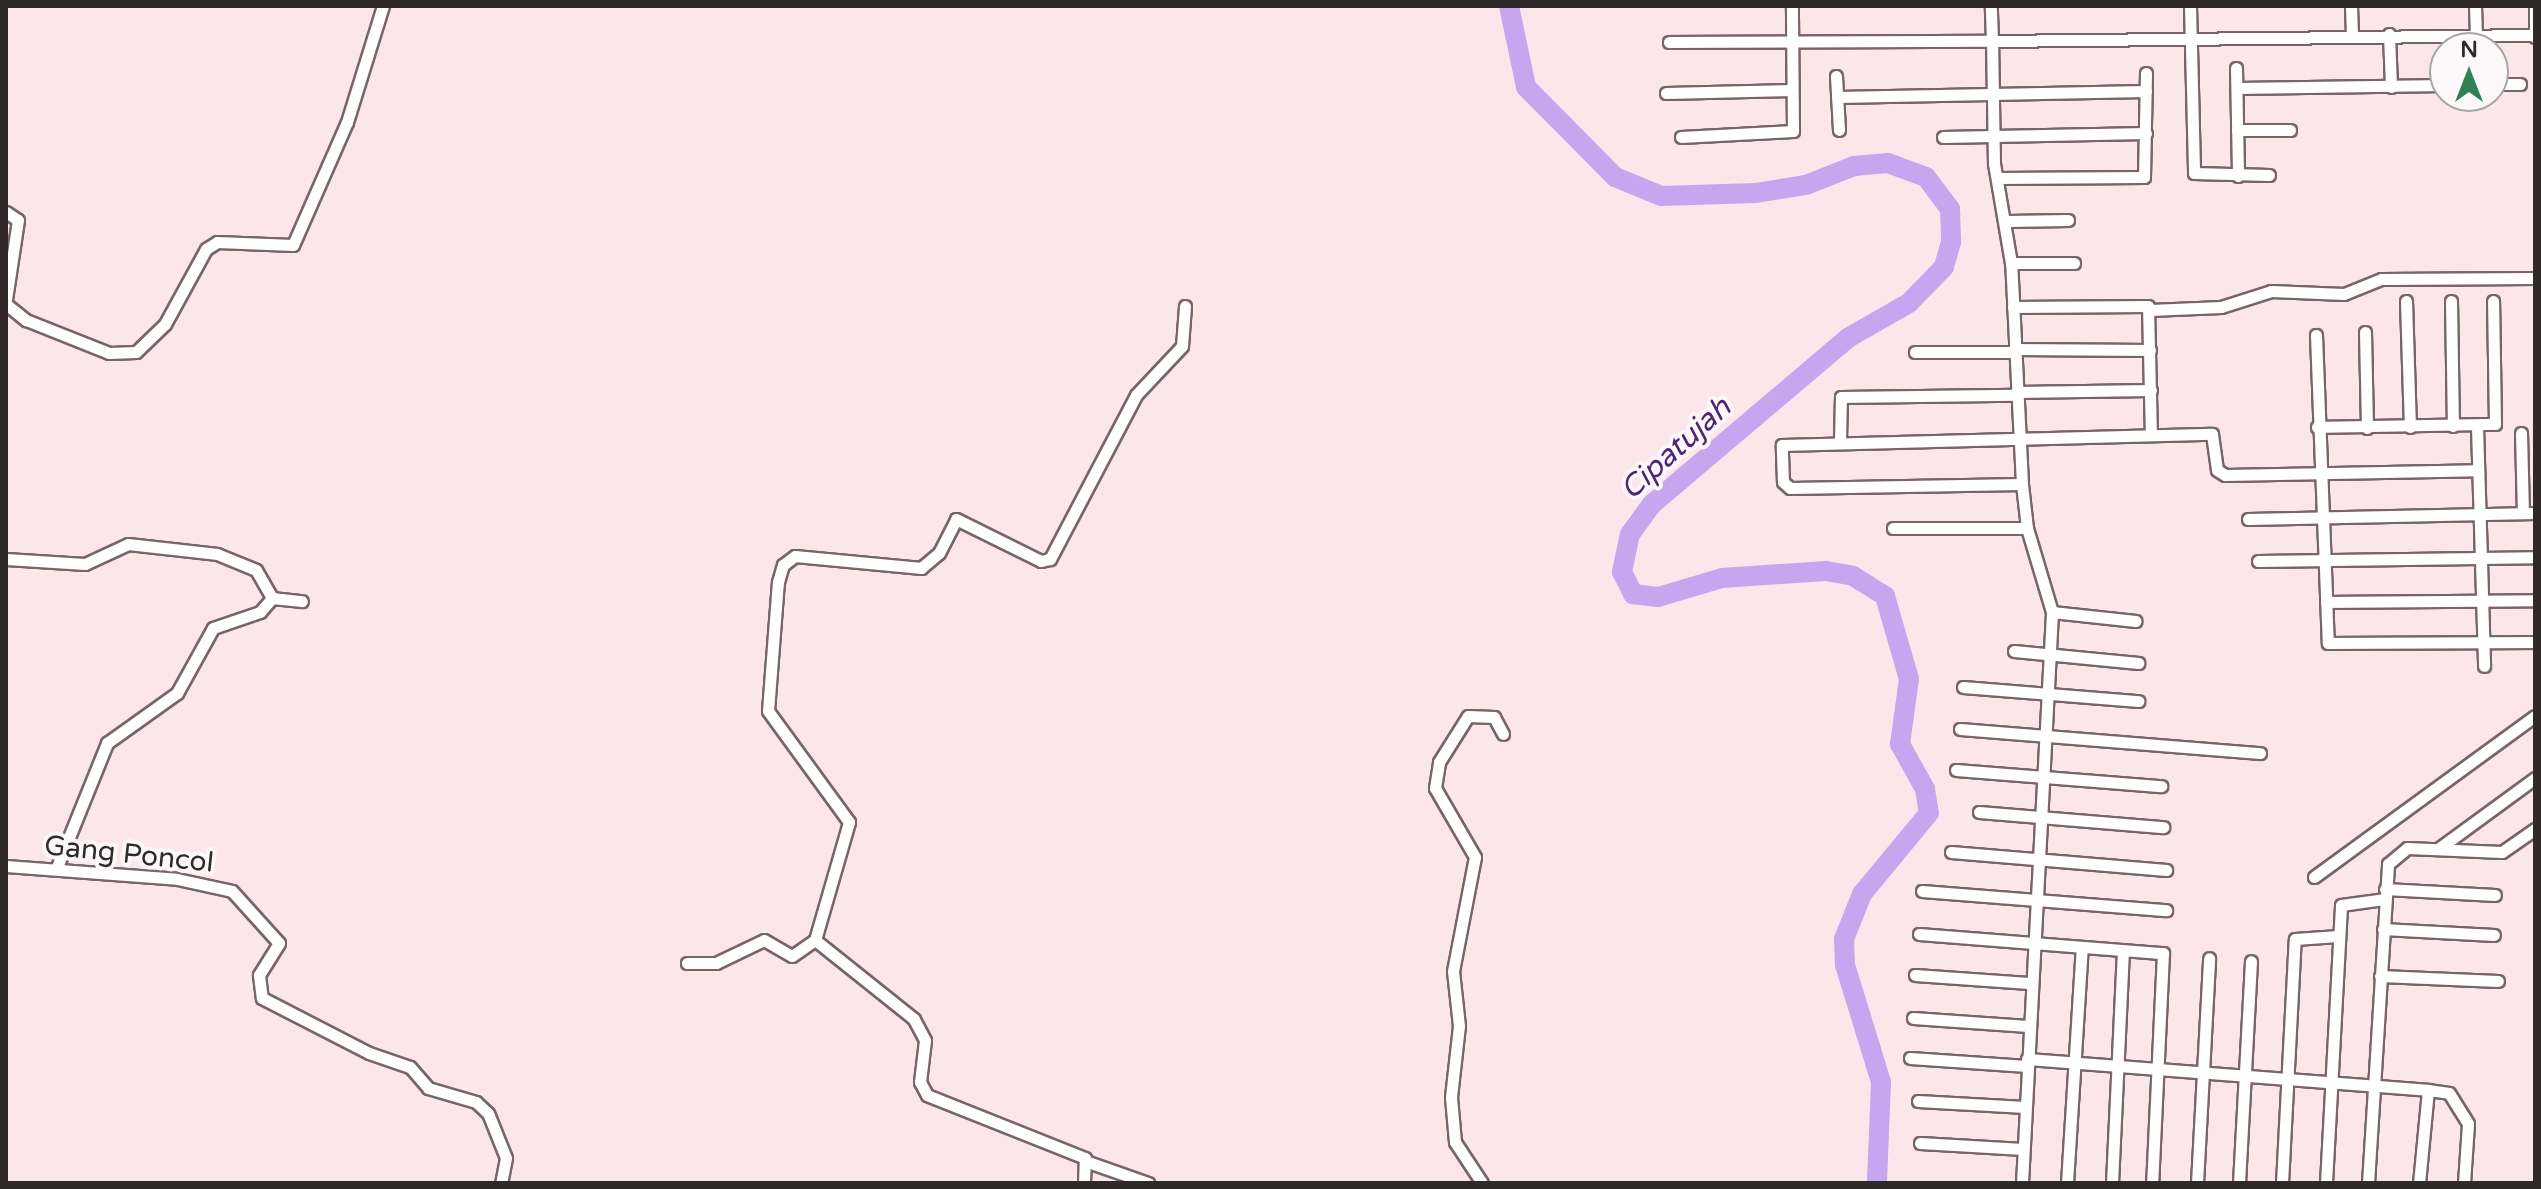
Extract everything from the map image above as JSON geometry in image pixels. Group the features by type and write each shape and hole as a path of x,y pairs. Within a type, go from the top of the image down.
{"street":[{"path":"6,212 18,220 18,240 6,301 26,320 109,353 136,352 165,324 206,249 240,239 293,245 351,110 383,6"},
{"path":"1681,137 1790,134 1792,6"},
{"path":"1991,6 1993,137 2011,263 2022,484 2027,528 2052,612 2033,900 2022,1183"},
{"path":"2190,6 2193,172 2269,175"},
{"path":"2351,6 2352,34"},
{"path":"2475,6 2476,32"},
{"path":"2509,36 2535,36 2535,6"},
{"path":"2389,34 2391,87"},
{"path":"1669,42 2429,34"},
{"path":"2236,68 2238,176"},
{"path":"1997,178 2142,177 2146,73"},
{"path":"1836,76 1839,130"},
{"path":"2509,84 2520,84"},
{"path":"2237,88 2429,86"},
{"path":"1666,93 1792,90"},
{"path":"1837,97 2146,91"},
{"path":"2237,130 2290,130"},
{"path":"1943,137 2146,133"},
{"path":"2007,221 2068,220"},
{"path":"2011,263 2074,263"},
{"path":"2013,307 2150,310 2221,307 2271,291 2344,294 2381,279 2535,278"},
{"path":"2406,301 2410,427"},
{"path":"2451,301 2453,426"},
{"path":"2317,427 2477,426 2496,423 2493,301"},
{"path":"687,963 716,963 764,940 792,956 815,940 849,822 768,711 783,565 795,556 921,568 939,553 956,519 1041,561 1050,559 1130,404 1182,346 1185,306"},
{"path":"2150,310 2151,435"},
{"path":"2365,332 2367,428"},
{"path":"2316,335 2317,427 2324,473 2326,602 2332,645 2535,642"},
{"path":"1915,352 2150,350"},
{"path":"1840,440 1841,397 2151,390"},
{"path":"2477,426 2484,666"},
{"path":"2248,519 2529,513 2521,433"},
{"path":"2022,484 1785,486 1784,442 2213,435 2222,475 2478,470"},
{"path":"1893,528 2027,528"},
{"path":"6,559 85,564 128,544 217,554 256,570 272,598"},
{"path":"2258,561 2535,557"},
{"path":"272,598 302,601"},
{"path":"57,867 107,743 177,693 217,624 260,612 272,598"},
{"path":"2326,602 2535,600"},
{"path":"2052,612 2136,621"},
{"path":"2014,651 2138,663"},
{"path":"1963,687 2138,701"},
{"path":"1482,1183 1455,1142 1451,1097 1459,1026 1453,971 1475,857 1435,788 1439,762 1468,716 1494,717 1503,734"},
{"path":"2314,877 2535,716"},
{"path":"1960,729 2260,753"},
{"path":"1956,770 2161,786"},
{"path":"2438,849 2535,778"},
{"path":"1979,812 2163,827"},
{"path":"2368,1183 2388,864 2402,850 2502,852 2534,831"},
{"path":"1951,852 2166,870"},
{"name":"Gang Poncol","path":"6,866 57,867 232,891 279,943 259,975 262,998 369,1053 410,1067 421,1084 462,1095 488,1113 506,1158 501,1183"},
{"path":"1922,891 2166,910"},
{"path":"2326,1183 2338,936 2343,902 2384,894 2495,895"},
{"path":"2383,929 2494,935"},
{"path":"1919,934 2164,954 2152,1183"},
{"path":"2282,1183 2295,939 2338,936"},
{"path":"815,940 914,1019 925,1040 920,1082 927,1095 1088,1162 1148,1183"},
{"path":"2067,1183 2082,947"},
{"path":"2112,1183 2123,950"},
{"path":"2197,1183 2209,958"},
{"path":"2239,1183 2251,961"},
{"path":"1915,975 2029,983"},
{"path":"2380,976 2498,981"},
{"path":"1913,1018 2028,1026"},
{"path":"1910,1058 2075,1062 2449,1093 2466,1118 2464,1183"},
{"path":"2419,1183 2428,1090"},
{"path":"1918,1101 2025,1107"},
{"path":"1920,1143 2023,1149"},
{"path":"1084,1183 1088,1162"}],"waterway":[{"name":"Cipatujah","path":"1509,6 1526,87 1615,177 1661,196 1756,193 1806,185 1854,166 1888,163 1926,177 1950,209 1951,242 1944,267 1909,303 1848,338 1652,504 1630,534 1622,572 1633,594 1658,597 1722,578 1826,571 1853,576 1885,596 1909,679 1900,744 1925,789 1929,813 1862,894 1844,939 1845,965 1881,1082 1877,1183"}]}
